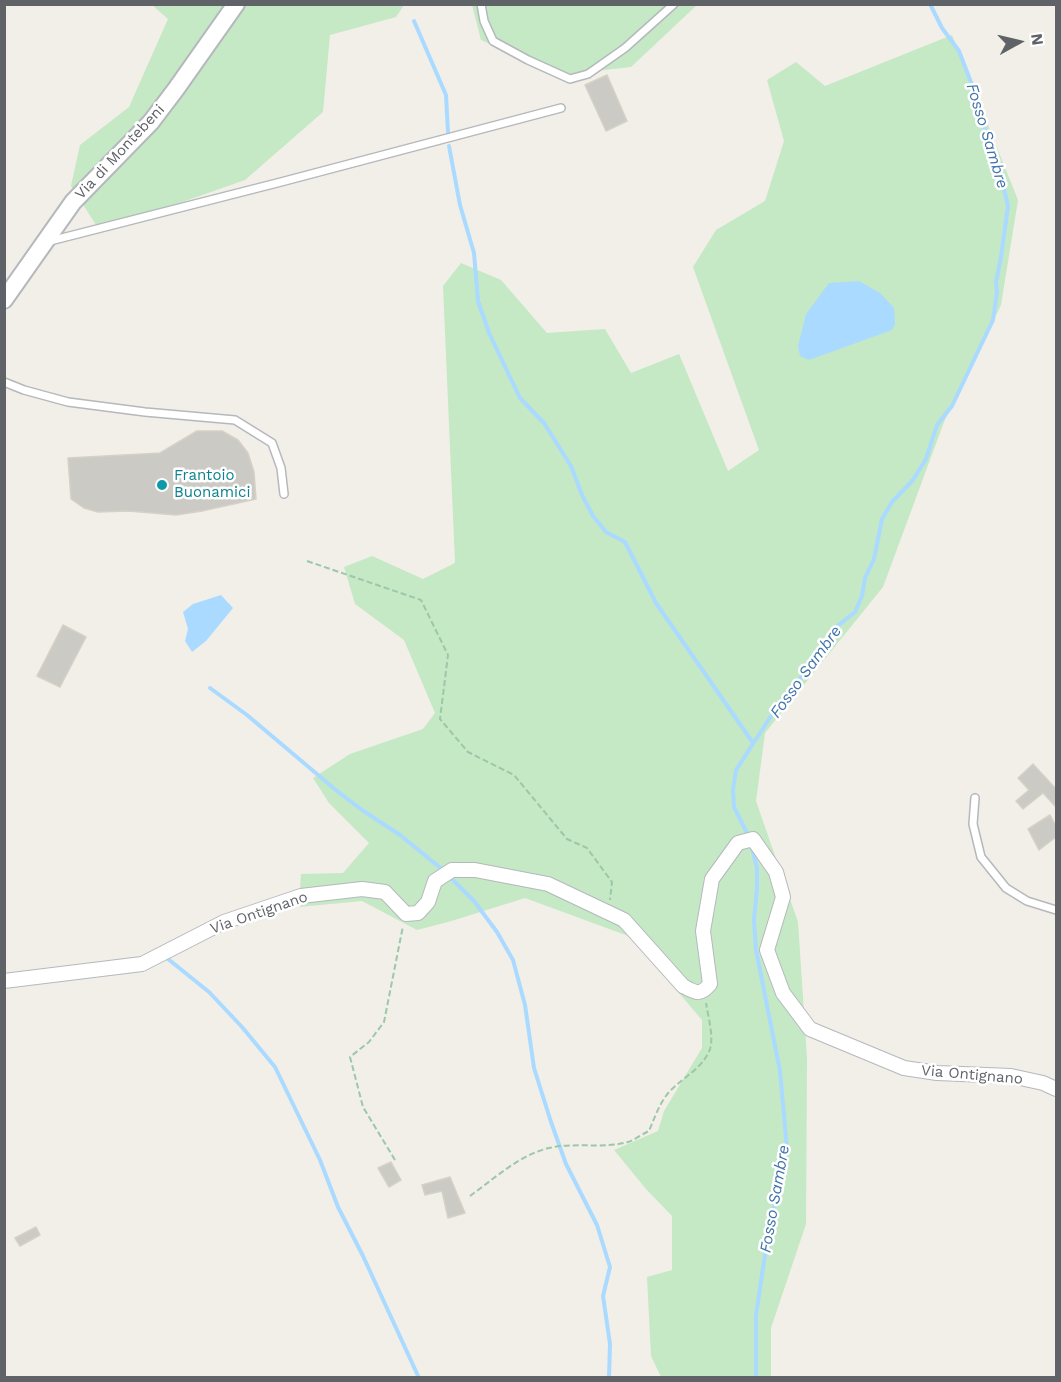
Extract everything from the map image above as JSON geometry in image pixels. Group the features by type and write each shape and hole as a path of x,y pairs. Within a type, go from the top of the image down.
{"street":[{"name":"Via di Montebeni","path":"4,300 73,202 151,122 236,4"},
{"name":"Via Ontignano","path":"704,991 710,984 703,931 712,879 738,843 753,839 776,872 783,897 767,950 783,993 810,1029 904,1068 937,1074 1011,1076 1043,1083 1056,1089"},
{"path":"406,914 418,913 428,902 435,881 452,870 475,870 548,884 624,920 683,986 695,993 704,991"},
{"name":"Via Ontignano","path":"4,981 142,963 224,922 301,896 362,889 385,892 406,914"}],"lane":[{"path":"481,4 484,21 494,41 570,79 588,74 615,55 674,4"},
{"path":"44,242 561,108"},
{"path":"4,382 68,402 235,420 272,443 281,468 284,494"},
{"path":"975,798 974,824 981,857 1006,888 1027,901 1056,909"}],"path":[{"path":"307,561 421,600 448,656 440,719 468,752 514,775 567,839 587,848 612,882 609,913"},
{"path":"395,1160 363,1107 350,1057 369,1042 384,1022 406,914"},
{"path":"470,1196 529,1154 549,1148 629,1142 649,1131 658,1108 670,1091 701,1065 710,1048 710,1026 704,991"}],"green space":[{"path":"152,5 404,5 396,17 330,35 323,112 245,180 100,231 71,186 80,145 129,107 168,19"},
{"path":"472,5 697,5 631,67 560,75 481,40"},
{"path":"952,35 1018,200 1001,305 944,422 883,587 765,733 756,801 798,922 807,1058 806,1224 771,1328 771,1377 661,1377 651,1356 647,1277 672,1270 672,1216 614,1150 658,1131 664,1111 702,1048 702,1020 631,937 525,898 417,930 362,901 299,907 301,874 343,873 369,843 329,803 313,778 350,754 423,729 435,713 404,640 355,604 344,567 372,556 423,579 455,563 443,286 461,263 501,280 547,333 605,329 631,373 679,354 728,471 759,450 693,267 716,230 765,201 784,141 767,80 796,62 825,86"}],"water":[{"path":"859,281 880,293 894,308 895,324 892,330 809,360 800,356 798,346 806,314 829,283"},
{"path":"221,595 233,608 206,641 192,652 185,641 188,629 183,612 193,604"}],"building":[{"path":"607,75 627,121 606,131 585,85"},
{"name":"Frantoio Buonamici","path":"197,431 222,431 238,440 248,453 254,472 256,499 176,515 128,511 98,512 84,508 71,499 68,458 160,453"},
{"path":"63,625 86,637 60,687 37,676"},
{"path":"1033,764 1056,789 1056,807 1043,793 1023,809 1016,801 1029,790 1018,778"},
{"path":"1050,815 1056,826 1056,837 1039,850 1028,829"},
{"path":"391,1162 401,1180 389,1187 378,1168"},
{"path":"450,1177 465,1213 448,1218 442,1191 425,1195 422,1185"},
{"path":"36,1227 40,1235 20,1246 15,1238"}],"waterway":[{"name":"Fosso Sambre","path":"749,837 734,807 733,790 736,770 775,710 803,675 836,627 855,612 862,596 865,578 874,559 882,519 892,502 913,480 926,459 937,425 952,406 993,320 996,282 1008,206 1001,176 990,154 979,103 959,51 942,28 930,4"},
{"path":"414,21 446,95 448,132"},
{"path":"449,146 460,205 474,253 478,301 489,333 520,398 544,423 571,466 593,516 606,532 625,542 656,603 753,743"},
{"path":"210,688 247,715 337,791 400,835 443,870"},
{"name":"Fosso Sambre","path":"752,848 757,868 754,920 756,950 780,1071 787,1149 768,1235 756,1315 756,1378"},
{"path":"449,876 474,901 497,932 513,960 525,1005 534,1068 551,1122 566,1164 597,1225 610,1267 603,1296 610,1344 609,1378"},
{"path":"168,959 209,992 275,1067 419,1378"}],"place":[{"name":"Frantoio Buonamici","path":"162,485"}]}
